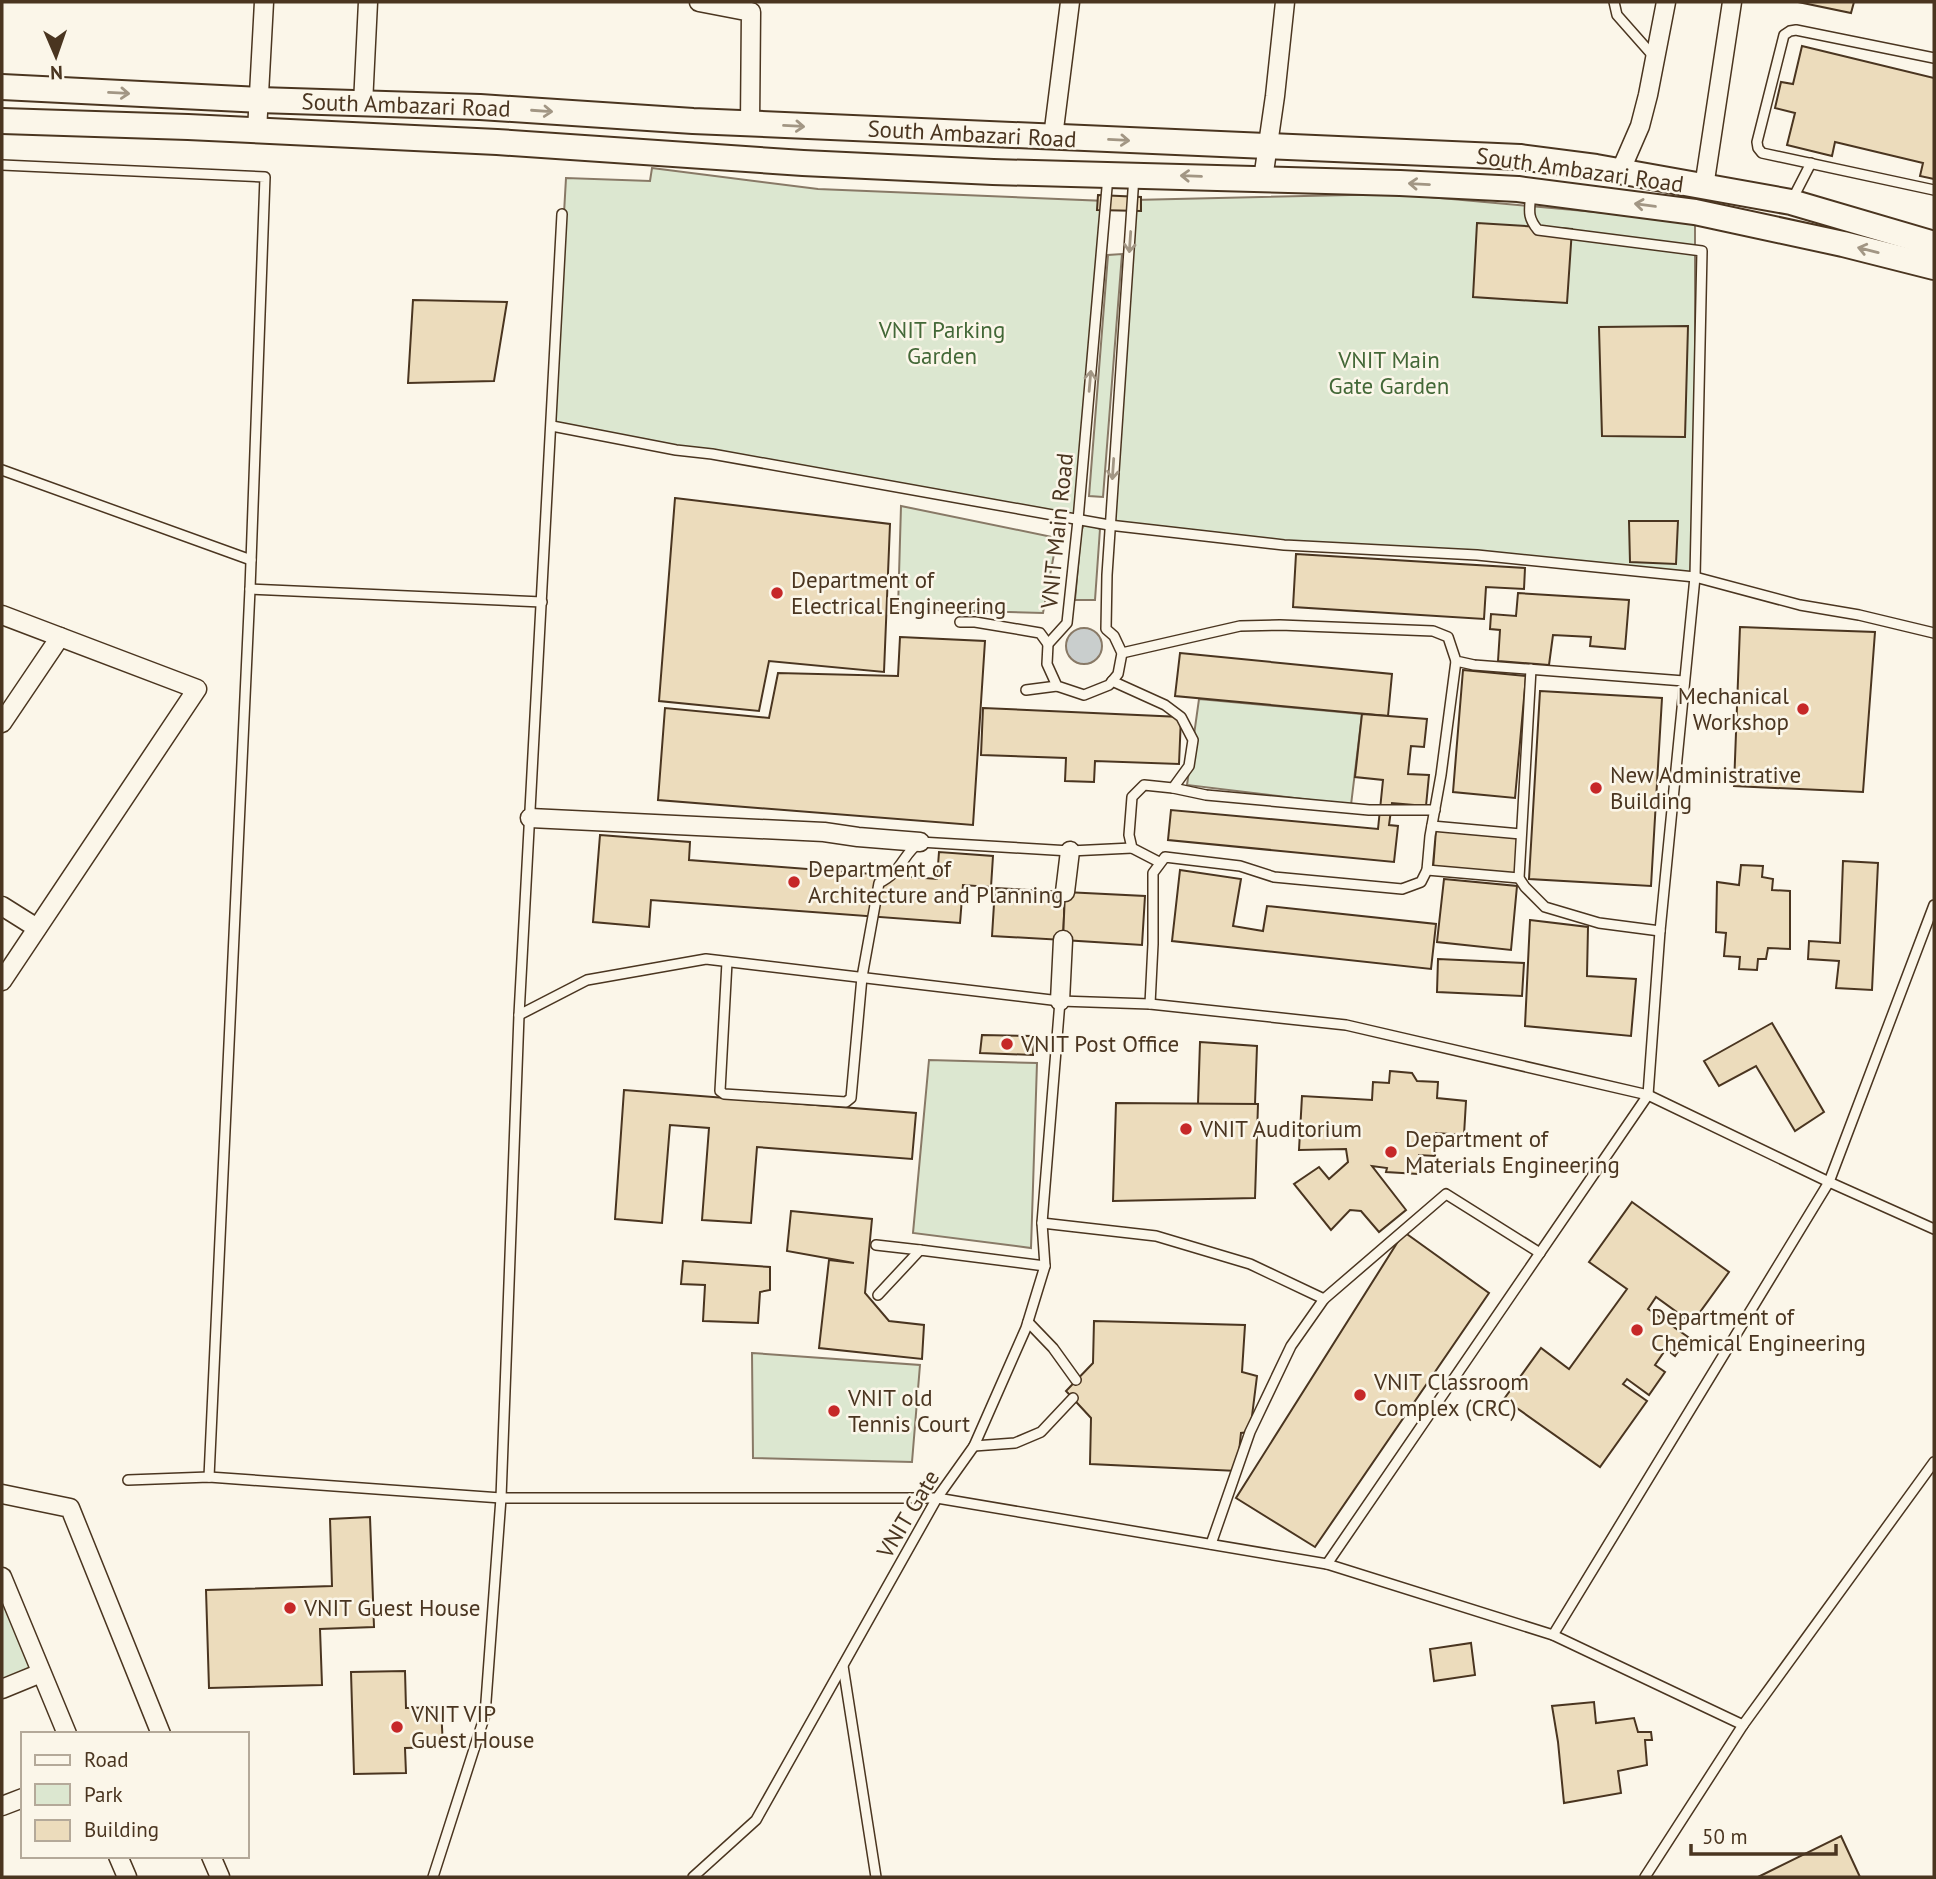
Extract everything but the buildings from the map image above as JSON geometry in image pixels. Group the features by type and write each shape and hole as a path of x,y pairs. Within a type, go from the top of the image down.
{"main road":[{"name":"South Ambazari Road","path":"2,87 259,100 480,107 750,124 1520,157 1791,202 1934,244"},
{"path":"2,121 497,142 803,163 1413,184 1531,191 1695,212 1934,267"}],"street":[{"path":"257,131 264,2"},
{"path":"363,103 368,2"},
{"path":"699,2 751,12 750,124"},
{"path":"1053,137 1070,2"},
{"path":"1263,179 1285,2"},
{"path":"1620,172 1640,126 1665,2"},
{"path":"1704,187 1732,2"},
{"path":"2,615 197,689 2,981"},
{"path":"2,723 60,637"},
{"path":"530,818 824,832 920,842"},
{"path":"1065,892 1070,850"},
{"path":"2,906 37,928"},
{"path":"1060,1001 1062,940"},
{"path":"2,1494 70,1508 160,1732"},
{"path":"2,1577 66,1732"},
{"path":"2,1689 41,1673"},
{"path":"2,1806 21,1799"},
{"path":"119,1858 127,1877"},
{"path":"212,1858 220,1877"}],"lane":[{"path":"1614,2 1617,15 1655,58"},
{"path":"1934,58 1790,31 1784,36 1757,142 1762,153 1934,190"},
{"path":"1791,202 1811,163"},
{"path":"2,165 265,177 250,589 209,1477"},
{"name":"VNIT Main Road","path":"1048,644 1067,623 1108,174"},
{"path":"1026,690 1057,686 1084,695 1109,685 1118,674 1122,653 1114,636 1106,629 1109,525 1134,174"},
{"path":"1327,1564 1648,1095 1660,931 1695,577 1702,251 1538,230 1529,215 1531,191"},
{"path":"433,1877 485,1715 500,1498 519,1015 562,214"},
{"path":"551,426 1109,525 1284,545 1477,555 1695,577 1800,605 1859,614 1934,633"},
{"path":"2,470 251,560"},
{"path":"250,589 542,602"},
{"path":"960,622 975,622 1040,634 1048,644 1047,664 1057,686"},
{"path":"1122,653 1240,626 1280,625 1433,631 1448,637 1455,661 1427,870 1421,882 1402,889 1274,877 1240,866 1165,857 1153,873 1150,1004"},
{"path":"1455,661 1474,665 1684,681"},
{"path":"1531,668 1518,878 1545,907 1600,923 1660,931"},
{"path":"1112,681 1165,705 1181,717 1193,740 1189,766 1173,788"},
{"path":"1132,848 1129,835 1132,797 1144,785 1206,795 1369,810 1435,810"},
{"path":"1432,826 1521,834"},
{"path":"727,962 720,1091 724,1094 846,1102 851,1098 862,977 879,883 892,877 912,848 920,842 1070,850 1132,848 1159,862"},
{"path":"1427,870 1518,878"},
{"path":"1553,1636 1829,1182 1934,905"},
{"path":"519,1015 587,980 706,960 1060,1001 1150,1004 1346,1025 1648,1095 1934,1229"},
{"name":"VNIT Gate","path":"694,1877 756,1819 937,1498 974,1446 1028,1322 1045,1266 1042,1223 1060,1001"},
{"path":"1211,1544 1250,1432 1291,1346 1324,1299 1446,1194 1540,1253"},
{"path":"1042,1223 1156,1236 1250,1264 1324,1299"},
{"path":"876,1245 1045,1266"},
{"path":"878,1295 920,1250"},
{"path":"1028,1322 1053,1348 1076,1380"},
{"path":"974,1446 1015,1443 1041,1432 1073,1398"},
{"path":"1645,1877 1743,1725 1934,1462"},
{"path":"128,1480 209,1477 500,1498 937,1498 1327,1564 1553,1636 1743,1725"},
{"path":"843,1666 876,1877"}],"green space":[{"name":"VNIT Parking Garden","path":"652,168 818,189 1106,201 1078,520 552,426 566,178 650,181"},
{"name":"VNIT Main Gate Garden","path":"1396,194 1695,221 1695,577 1477,555 1374,551 1109,525 1133,200"},
{"path":"1122,254 1103,497 1089,496 1108,255"},
{"path":"901,506 1057,538 1043,613 898,609"},
{"path":"1084,524 1100,529 1095,600 1075,600"},
{"path":"1199,699 1362,714 1351,805 1187,785"},
{"path":"929,1060 1037,1063 1031,1248 913,1233"},
{"name":"VNIT old Tennis Court","path":"752,1353 920,1365 912,1462 753,1458"},
{"path":"2,1598 31,1670 2,1681"}],"shaded area":[{"path":"1084,628 1097,633 1102,646 1097,659 1084,664 1071,659 1066,646 1071,633"}],"place":[{"name":"Department of Electrical Engineering","path":"777,593"},
{"name":"Mechanical Workshop","path":"1803,709"},
{"name":"New Administrative Building","path":"1596,788"},
{"name":"Department of Architecture and Planning","path":"794,882"},
{"name":"VNIT Post Office","path":"1007,1044"},
{"name":"VNIT Auditorium","path":"1186,1129"},
{"name":"Department of Materials Engineering","path":"1391,1152"},
{"name":"Department of Chemical Engineering","path":"1637,1330"},
{"name":"VNIT Classroom Complex (CRC)","path":"1360,1395"},
{"name":"VNIT old Tennis Court","path":"834,1411"},
{"name":"VNIT Guest House","path":"290,1608"},
{"name":"VNIT VIP Guest House","path":"397,1727"}]}
